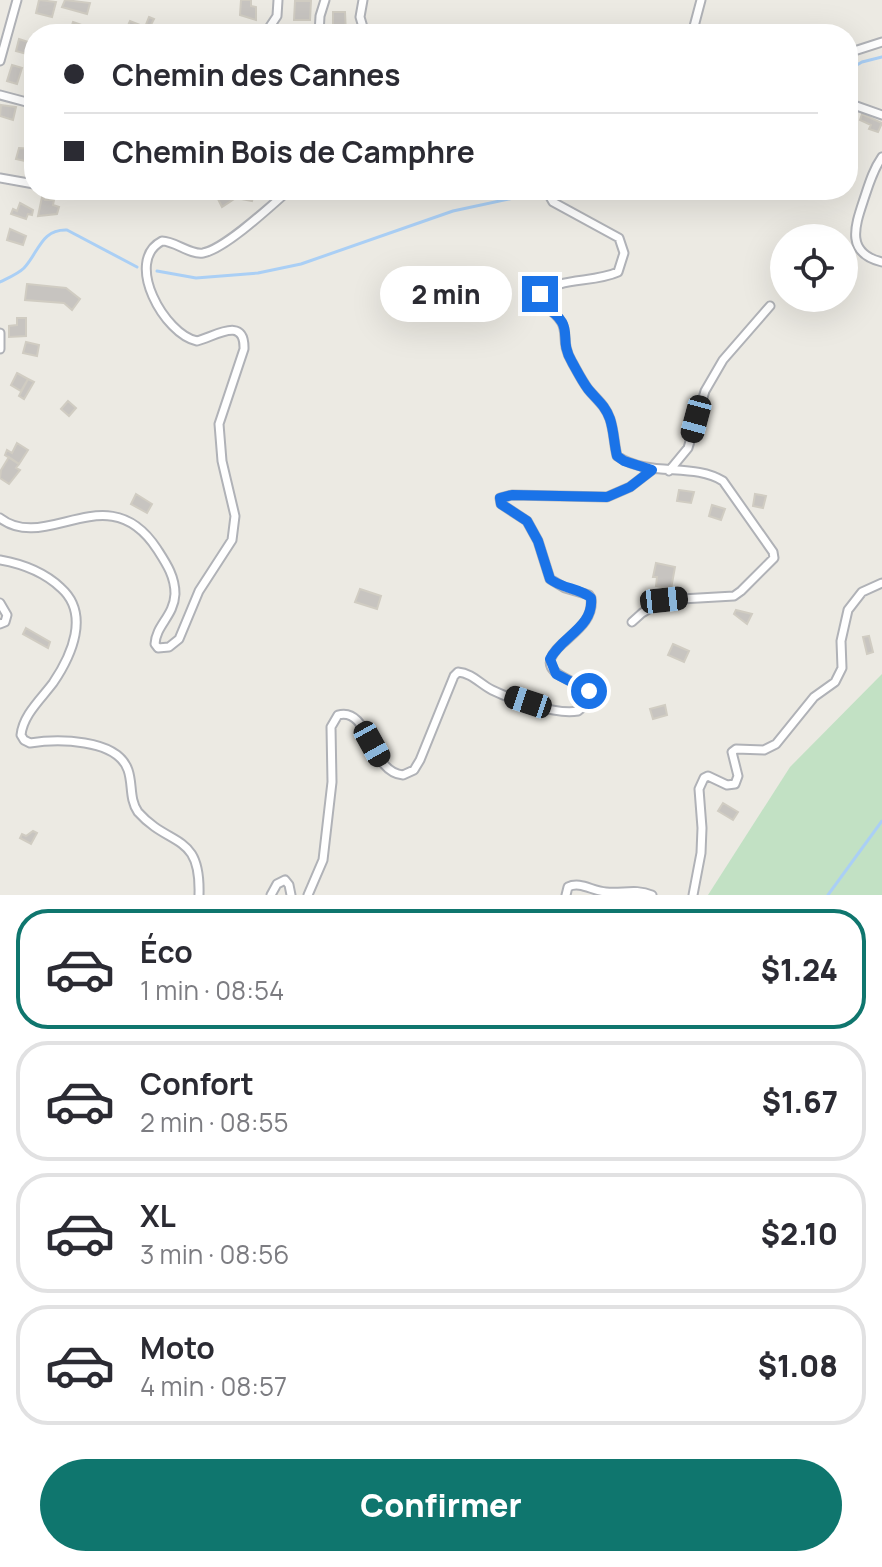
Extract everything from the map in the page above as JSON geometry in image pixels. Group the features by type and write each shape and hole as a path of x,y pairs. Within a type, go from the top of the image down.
{"street":[{"path":"0,61 17,0"},
{"path":"272,24 277,16 278,0"},
{"path":"320,24 325,0"},
{"path":"362,24 363,0"},
{"path":"695,24 701,0"},
{"path":"0,24 9,26"},
{"path":"858,50 882,42"},
{"path":"0,95 24,101"},
{"path":"858,107 882,115"},
{"path":"882,157 874,170 856,223 855,238 860,250 870,259 882,262"},
{"path":"0,178 24,182"},
{"path":"0,518 13,526 28,527 114,516 139,527 166,562 174,585 170,616 156,635 155,644 158,648 165,648 179,639 199,591 232,540 235,516 222,461 219,424 244,349 244,340 240,332 231,329 197,341 177,332 157,305 149,287 147,259 152,249 162,241 207,252 251,225 278,200"},
{"path":"552,200 619,238 624,253 618,272 607,277 548,287 540,294 543,305 566,327 565,346 569,359 589,390 604,405 612,423 617,456 652,470 713,475 723,481 773,552 774,558 734,596 664,600 632,622"},
{"path":"669,471 688,448 705,391 723,360 770,306"},
{"path":"0,333 0,349"},
{"path":"308,895 323,860 332,782 331,732 333,719 338,715 346,713 356,718 382,764 390,772 403,775 414,770 420,760 458,672 473,677 492,690 550,710 578,711 593,699 589,691 556,674 550,659 554,651 588,617 591,598 550,579 538,541 527,521 501,504 501,495 607,497 630,487 652,470"},
{"path":"0,560 32,568 51,578 67,593 76,609 77,628 69,652 55,680 24,721 21,735 30,743 74,740 119,758 128,767 134,806 138,812 193,853 200,874 199,895"},
{"path":"693,895 701,853 701,781 708,776 727,785 735,784 738,776 732,752 736,749 764,750 776,744 814,697 835,682 842,668 841,641 848,610 862,592 882,583"},
{"path":"0,603 7,615 5,622 0,624"},
{"path":"271,895 277,884 285,880 291,895"},
{"path":"566,895 568,887 577,884 607,893 633,890 652,895"}],"green space":[{"path":"882,674 882,895 708,895 790,767"}],"building":[{"path":"39,0 56,2 52,17 36,13"},
{"path":"65,0 90,3 87,14 62,7"},
{"path":"241,0 251,0 251,6 256,7 256,20 240,15"},
{"path":"295,1 311,1 310,20 294,20"},
{"path":"333,12 345,12 346,24 333,24"},
{"path":"19,39 24,41 24,53 16,51"},
{"path":"12,65 22,68 17,84 7,81"},
{"path":"1,105 16,107 13,120 0,116"},
{"path":"862,114 882,123 878,132 869,129 871,125 860,120"},
{"path":"19,148 24,148 24,161 16,159"},
{"path":"41,200 54,200 53,205 59,207 57,214 38,216"},
{"path":"218,200 232,200 222,207"},
{"path":"20,203 33,210 26,219 11,214 13,209 17,211"},
{"path":"10,229 26,236 23,245 7,240"},
{"path":"27,284 66,288 80,299 72,310 64,303 25,300"},
{"path":"17,318 26,318 26,336 9,337 9,326 17,325"},
{"path":"26,342 39,345 37,356 23,353"},
{"path":"17,373 28,379 21,391 11,385"},
{"path":"28,379 34,382 24,399 19,396"},
{"path":"68,401 76,408 69,416 61,409"},
{"path":"17,443 28,450 19,464 5,455 7,450 12,453"},
{"path":"9,457 19,464 16,468 20,470 9,484 0,478"},
{"path":"679,490 694,492 691,503 677,501"},
{"path":"136,494 152,504 147,513 131,504"},
{"path":"755,494 766,496 763,508 753,506"},
{"path":"712,505 725,509 721,520 709,516"},
{"path":"656,563 675,567 671,589 656,586 657,577 653,577"},
{"path":"360,589 381,596 377,609 355,602"},
{"path":"736,610 752,614 747,624 734,614"},
{"path":"26,628 50,642 48,648 23,634"},
{"path":"869,636 873,652 867,654 863,637"},
{"path":"673,644 689,651 684,662 668,655"},
{"path":"665,705 667,715 653,719 650,709"},
{"path":"723,803 738,812 733,820 718,811"},
{"path":"33,831 37,833 31,844 20,838 22,834 26,836"}],"waterway":[{"path":"858,64 882,57"},
{"path":"157,271 196,278 258,273 301,264 453,211 504,200"},
{"path":"0,282 22,270 51,233 67,230 137,267"},
{"path":"828,895 882,821"}],"route":[{"path":"540,294 543,305 566,327 565,346 569,359 589,390 604,405 612,423 617,456 652,470 630,487 607,497 501,495 500,498 501,504 527,521 538,541 550,579 557,585 591,598 588,617 554,651 550,659 556,674 589,691"}]}
